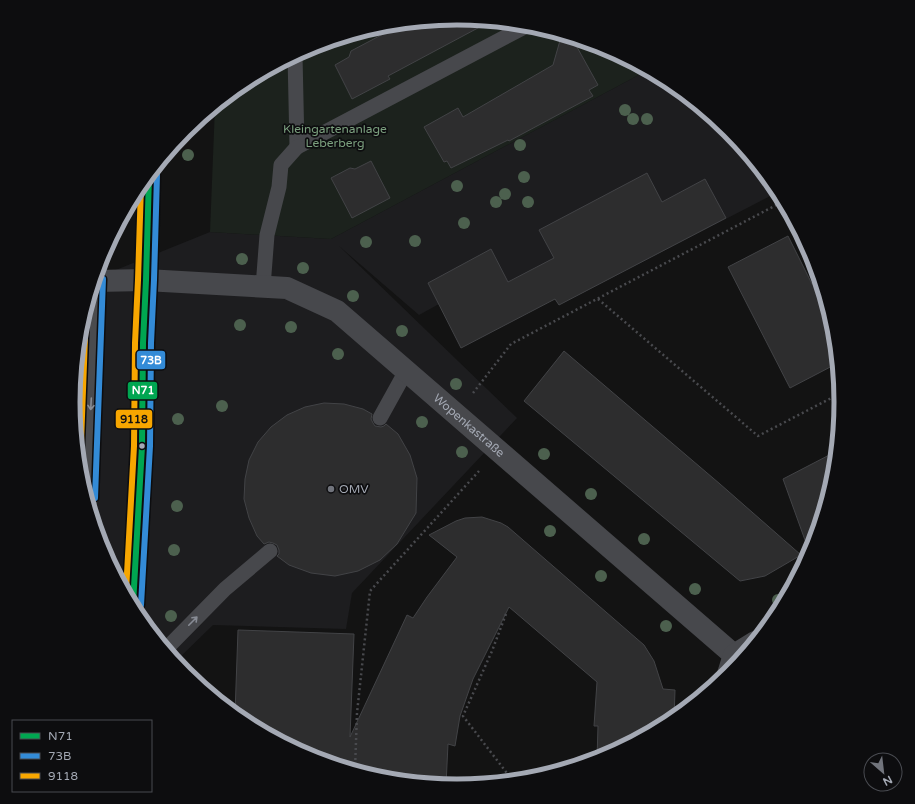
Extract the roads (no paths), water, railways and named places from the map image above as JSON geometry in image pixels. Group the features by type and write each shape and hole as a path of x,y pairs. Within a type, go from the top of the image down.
{"main road":[{"path":"134,594 142,446 143,343 149,186"},
{"path":"88,475 94,300"}],"street":[{"name":"Wopenkastraße","path":"101,280 146,280 287,288 337,311 498,450 730,663"}],"lane":[{"path":"263,287 267,235 279,187 281,165 297,147 519,30"},
{"path":"295,62 297,147"},
{"path":"380,418 406,370"},
{"path":"169,646 226,589 270,551"}],"place":[{"name":"OMV","path":"331,489"}],"park label":[{"name":"Kleingartenanlage Leberberg","path":"335,136"}]}
